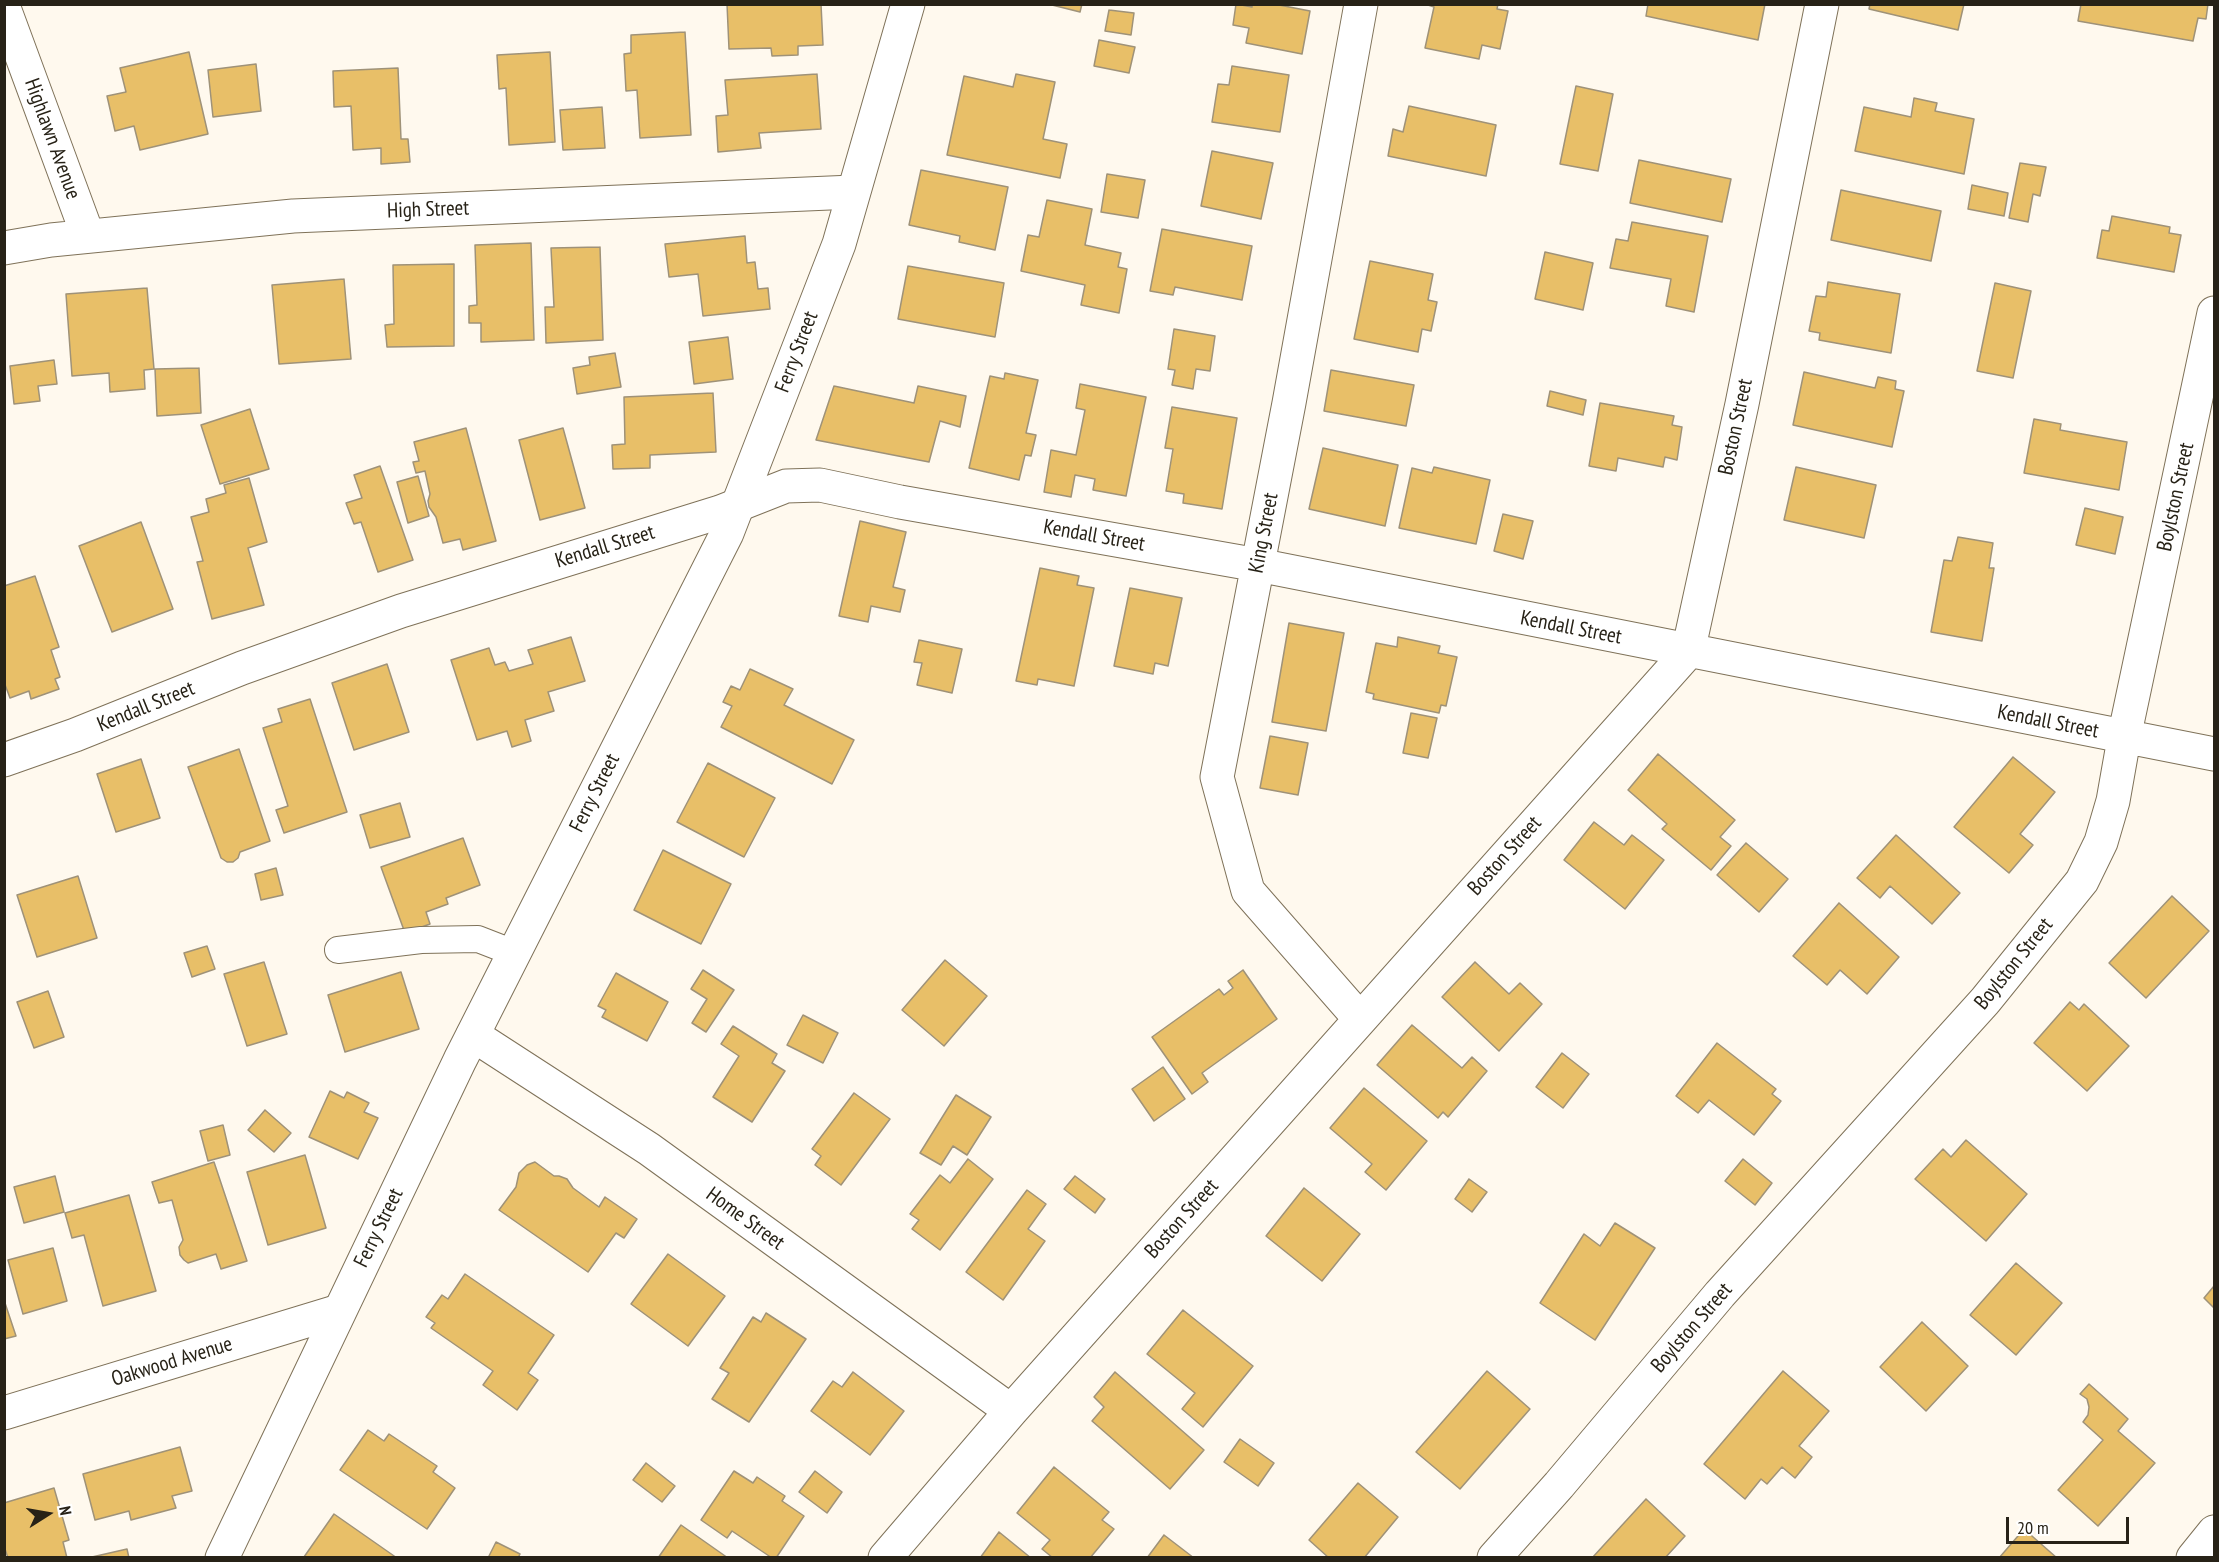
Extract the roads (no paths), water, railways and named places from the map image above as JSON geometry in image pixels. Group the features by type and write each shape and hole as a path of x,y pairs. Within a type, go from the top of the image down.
{"street":[{"name":"Ferry Street","path":"222,1557 473,1035 727,533 838,244 908,4"},
{"name":"King Street","path":"1360,1019 1248,891 1217,777 1361,4"},
{"name":"Boston Street","path":"885,1557 1011,1411 1688,652 1742,404 1822,4"},
{"name":"Highlawn Avenue","path":"4,8 88,236"},
{"name":"High Street","path":"4,248 51,240 293,216 853,192"},
{"name":"Boylston Street","path":"1494,1557 1559,1485 1720,1294 1985,1001 2082,881 2101,842 2113,801 2125,737 2210,360 2214,313"},
{"name":"Kendall Street","path":"4,760 401,611 738,504 786,486 820,485 900,502 1258,565 1688,652 2214,754"},
{"name":"Home Street","path":"473,1035 649,1149 1011,1411"},
{"name":"Oakwood Avenue","path":"4,1413 339,1311"},
{"path":"2193,1557 2214,1532"}],"lane":[{"path":"338,950 421,940 478,939 514,954"}]}
